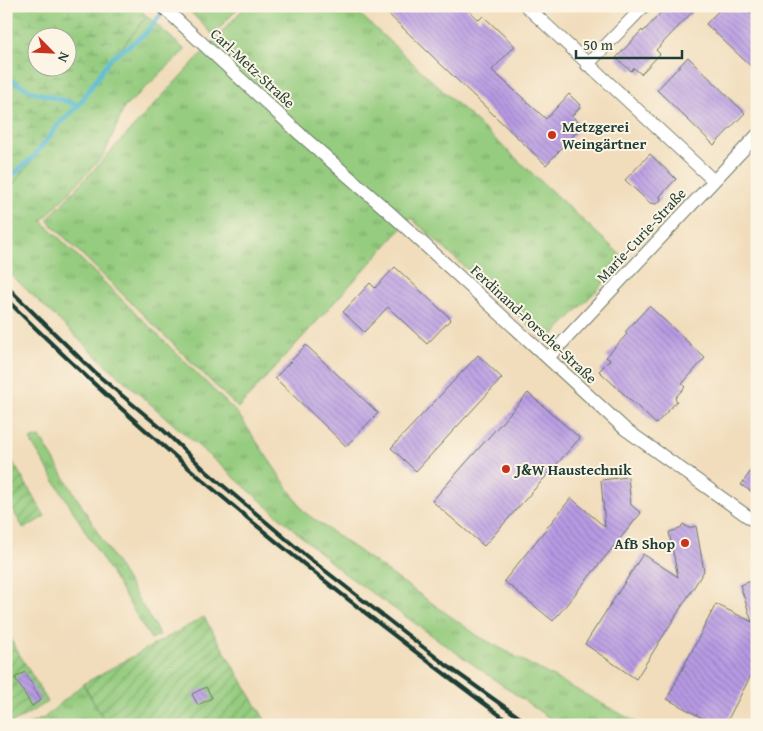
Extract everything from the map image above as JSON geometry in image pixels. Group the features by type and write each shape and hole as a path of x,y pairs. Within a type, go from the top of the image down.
{"street":[{"name":"Carl-Metz-Straße","path":"162,6 300,134"},
{"path":"526,6 587,65 714,181"},
{"path":"587,65 644,6"},
{"name":"Ferdinand-Porsche-Straße","path":"300,134 389,212 625,429 757,523"},
{"name":"Marie-Curie-Straße","path":"548,358 757,134"}],"green space":[{"path":"6,6 136,6 147,16 6,193"},
{"path":"185,6 240,6 213,35"},
{"path":"246,6 351,6 626,260 550,338 540,336 411,218 238,408 47,220"},
{"path":"147,16 185,50 124,108 104,155 42,221 238,414 304,512 478,636 641,725 559,725 341,571 106,365 6,270 6,193"},
{"path":"40,437 160,635 151,639 30,440"},
{"path":"8,454 45,516 24,529 6,499 6,456"},
{"path":"204,617 268,725 107,725 83,684"},
{"path":"6,632 48,702 9,725 6,725"},
{"path":"83,684 107,725 27,725 44,718"}],"building":[{"path":"380,6 464,6 479,20 483,16 515,46 492,70 546,119 569,94 581,106 572,116 582,126 546,165"},
{"path":"667,6 698,6 656,50 660,54 641,74 634,68 631,71 616,58"},
{"path":"723,6 743,6 757,19 757,72 706,24"},
{"path":"688,57 745,113 714,145 657,90"},
{"path":"650,154 676,179 660,196 661,200 656,204 650,203 625,180"},
{"path":"395,267 451,319 427,344 388,307 364,332 343,312 370,283 375,288"},
{"path":"649,306 705,358 682,384 685,387 675,398 677,401 656,424 599,371 610,360 606,357 627,334 625,332"},
{"path":"306,345 378,413 346,446 275,378"},
{"path":"478,355 502,378 416,471 391,448"},
{"name":"J&W Haustechnik","path":"528,393 580,438 484,546 432,501"},
{"path":"757,462 757,495 741,485"},
{"path":"628,477 631,505 641,513 553,621 504,581 571,498 605,527 601,480"},
{"path":"683,524 689,528 696,526 704,571 636,679 585,644 643,554 678,577 669,532 680,529"},
{"path":"757,579 757,664 725,725 716,725 667,699 716,604 752,622 740,585"},
{"path":"25,672 41,700 32,706 15,678"},
{"path":"206,687 212,698 198,705 192,694"}],"waterway":[{"path":"6,181 35,155 60,123 79,105 110,59 144,35 164,11"},
{"path":"6,77 31,91 79,105"}],"railway":[{"path":"6,286 94,372 161,428 207,472 305,555 446,665 530,725"},
{"path":"6,299 65,357 188,468 316,574 513,725"}],"place":[{"name":"Metzgerei Weingärtner","path":"552,135"},
{"name":"J&W Haustechnik","path":"506,469"},
{"name":"AfB Shop","path":"685,543"}]}
